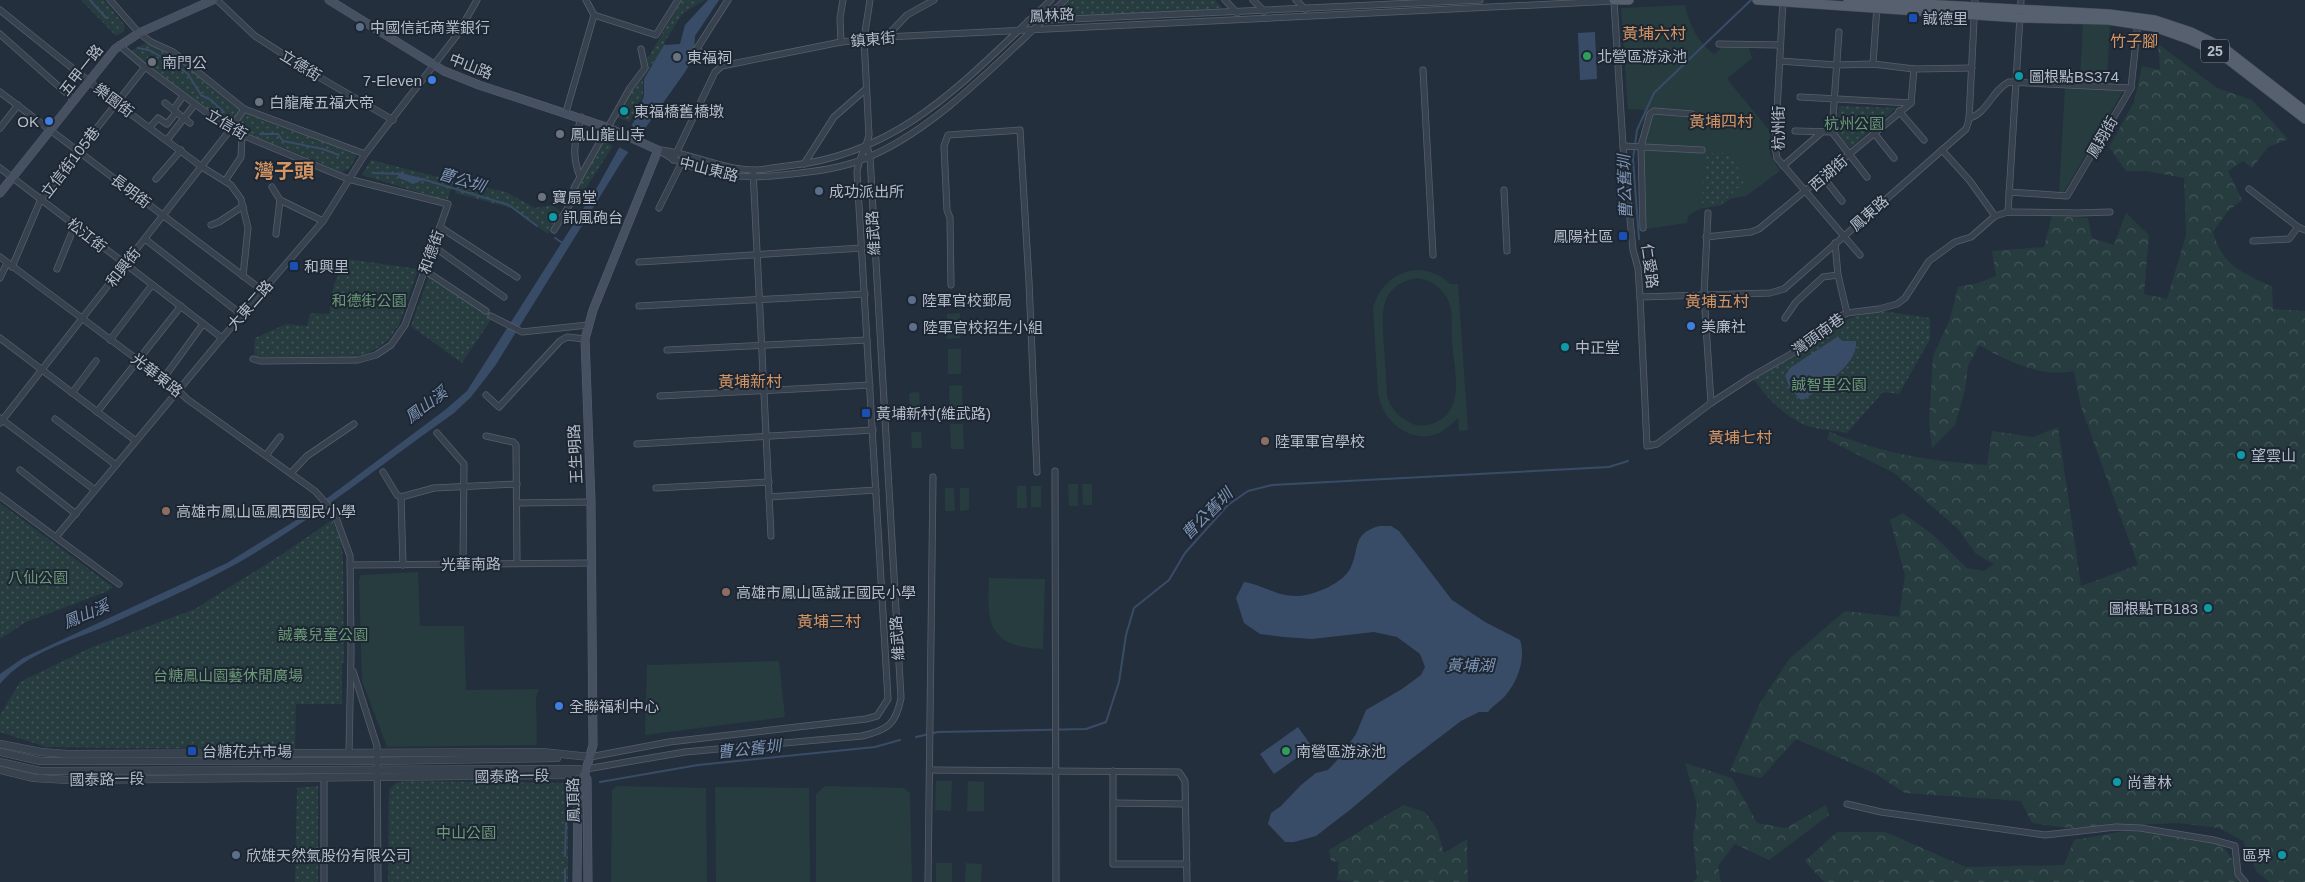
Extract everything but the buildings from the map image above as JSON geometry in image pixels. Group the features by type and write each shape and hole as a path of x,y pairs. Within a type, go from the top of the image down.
{"main road":[{"name":"五甲一路","path":"0,193 119,45 139,33 213,0"},
{"name":"中山路","path":"329,0 434,66 480,85 581,117 658,150"},
{"name":"鳳林路","path":"1614,0 1629,0"},
{"name":"25","path":"1757,0 1975,8 2020,14 2108,17 2138,21 2155,20 2191,32 2224,48 2305,111"},
{"name":"25","path":"1848,0 1873,4"},
{"name":"25","path":"2138,21 2188,39 2221,54 2305,120"},
{"name":"王生明路","path":"586,769 593,741 592,502 585,339 592,310 658,150"},
{"name":"鳳頂路","path":"577,882 578,798 586,769"},
{"name":"鳳頂路","path":"586,769 588,882"}],"street":[{"name":"立信街","path":"110,0 139,33 151,42 173,52 244,109 365,154"},
{"name":"立德街","path":"217,0 255,36 317,76 392,120"},
{"name":"大東二路","path":"56,537 178,390 323,221 365,154 457,35 477,0"},
{"path":"586,0 594,15 656,36 678,0"},
{"path":"728,0 696,50 716,60 731,64"},
{"path":"840,42 840,18 843,0"},
{"path":"858,161 866,146 868,132 864,39 870,0"},
{"path":"886,37 906,15 934,0"},
{"name":"中山東路","path":"658,150 676,152 710,163 753,170 830,159 866,146 926,113 949,95 1016,30 1051,0"},
{"name":"中山東路","path":"658,150 681,164 712,172 754,178 824,169 870,157 954,103 1065,0"},
{"path":"1225,0 1240,19"},
{"path":"1253,0 1264,11"},
{"path":"1296,0 1304,9"},
{"path":"1371,0 1377,6"},
{"name":"鳳林路","path":"1028,21 1480,0"},
{"name":"鳳林路","path":"1016,30 1614,0"},
{"name":"仁愛路","path":"1614,0 1633,250 1638,268 1647,446"},
{"path":"2008,212 2021,0"},
{"name":"杭州街","path":"1783,1 1776,147 1778,158 1860,255"},
{"path":"1873,4 1873,64"},
{"path":"1975,8 1969,118 1978,115 2004,85 2015,82 2131,88"},
{"name":"樂園街","path":"0,10 116,103 202,167 231,185 241,199 243,206"},
{"path":"566,112 594,15"},
{"name":"鳳翔街","path":"2009,192 2068,196 2131,88 2138,21"},
{"name":"鎮東街","path":"731,64 864,39 1016,30"},
{"path":"1839,32 1832,132 1867,177"},
{"path":"0,34 74,100"},
{"path":"1719,44 1780,46"},
{"name":"立信街","path":"119,45 144,67 230,130 348,179"},
{"path":"554,230 575,196 574,188 580,177 612,129 630,88 645,68 641,49"},
{"path":"1780,61 1836,65 1873,64 1914,69 1972,68"},
{"path":"673,160 715,72 722,66 731,64"},
{"name":"立信街105巷","path":"0,278 10,265 40,199 144,67"},
{"path":"1800,97 1911,103 1914,69"},
{"path":"1423,70 1433,255"},
{"path":"804,164 834,117 866,89"},
{"name":"長明街","path":"1,94 263,291"},
{"path":"150,127 158,118 167,124 175,114 174,109 183,96"},
{"path":"165,102 190,123"},
{"name":"西湖街","path":"1706,237 1751,232 1759,229 1806,192 1899,111 1911,103"},
{"path":"167,140 194,104"},
{"path":"0,128 18,105"},
{"name":"和興街","path":"1,420 202,167 244,109"},
{"path":"1899,111 1924,140"},
{"path":"1643,228 1639,146 1652,112 1692,114"},
{"path":"580,177 574,160 574,144 581,117"},
{"name":"鳳東路","path":"1640,297 1778,291 1789,284 1966,129 1969,118"},
{"path":"951,284 950,218 947,210 944,146 948,135 1020,130 1030,282 1037,472"},
{"path":"1795,131 1832,132"},
{"path":"1783,166 1822,132"},
{"path":"1874,133 1894,158"},
{"path":"225,181 241,157 242,135"},
{"name":"維武路","path":"586,769 685,752 862,736 881,731 892,723 899,711 901,698 870,157 866,146"},
{"path":"1625,146 1702,150"},
{"path":"156,179 181,150"},
{"path":"1942,150 1970,181 1995,216"},
{"name":"維武路","path":"590,757 669,742 866,720 877,716 888,699 858,161"},
{"path":"659,208 681,164"},
{"name":"松江街","path":"0,168 222,338"},
{"path":"753,170 772,536"},
{"path":"1823,177 1842,201"},
{"name":"和德街","path":"253,359 260,361 358,360 376,355 391,345 398,338 405,325 448,204 348,179"},
{"path":"272,187 280,200 323,221"},
{"path":"2249,189 2305,230"},
{"path":"1504,190 1506,251"},
{"path":"276,234 280,200"},
{"path":"211,225 219,222 243,206 248,228 243,276"},
{"name":"灣頭南巷","path":"1647,446 1657,444 1711,403 1798,350 1833,320 1847,313 1880,309 1897,304 1905,298 1929,261 1955,242 1971,237 1995,216 2008,212 2078,214 2110,212"},
{"path":"1708,213 1704,294 1711,403"},
{"path":"57,269 75,225"},
{"path":"2253,241 2288,239 2298,226"},
{"path":"440,227 517,277"},
{"path":"145,239 242,315"},
{"path":"1835,243 1838,275 1847,313"},
{"path":"433,246 504,297"},
{"path":"639,262 757,253 862,248"},
{"name":"光華東路","path":"0,257 163,378 187,399 267,454 315,490 334,512 338,520 350,556 350,566"},
{"path":"424,270 488,313 522,332 588,324"},
{"path":"1785,318 1796,302 1823,277 1838,275"},
{"path":"110,340 152,285"},
{"path":"639,306 865,294"},
{"path":"97,412 139,361 180,306"},
{"path":"163,378 203,324"},
{"path":"0,338 136,441"},
{"path":"486,396 499,407 560,341 566,338 585,339"},
{"path":"667,350 867,340"},
{"path":"72,393 96,362"},
{"path":"660,396 870,385"},
{"path":"55,419 116,465"},
{"path":"1,420 95,490"},
{"path":"291,473 307,456 354,424"},
{"path":"637,444 873,430"},
{"path":"437,433 464,464 463,564"},
{"path":"486,436 513,442 516,446 517,563"},
{"path":"267,454 280,437"},
{"path":"20,470 76,514"},
{"path":"1056,471 1056,882"},
{"path":"383,472 397,495 401,497 434,488 517,484"},
{"path":"928,882 933,477"},
{"path":"656,488 769,482"},
{"path":"770,497 876,490"},
{"path":"0,496 119,584"},
{"path":"401,497 403,565"},
{"path":"517,503 592,502"},
{"name":"光華南路","path":"350,566 592,563"},
{"path":"349,753 350,566"},
{"path":"351,653 355,680 375,736 378,753 378,882"},
{"name":"國泰路一段","path":"0,744 41,752 67,754 378,753 420,756 590,757"},
{"name":"國泰路一段","path":"0,752 49,761 378,761 420,756"},
{"name":"國泰路一段","path":"0,762 40,771 378,774"},
{"name":"國泰路一段","path":"0,770 34,778 69,780 324,777 586,769"},
{"path":"930,770 1179,772 1185,780 1187,882"},
{"path":"1113,771 1113,864 1187,864"},
{"path":"324,777 324,882"},
{"path":"1114,803 1185,804"},
{"path":"1847,804 1881,812 2045,835 2116,827 2140,828 2213,840 2235,846 2238,874 2245,882"}],"green space":[{"path":"81,0 104,0 125,26 124,31 116,36"},
{"path":"682,0 705,0 683,13 664,43 669,47 652,64 643,79 643,95 630,122 617,117 639,73"},
{"path":"1066,0 1215,0 1222,8 1042,21"},
{"path":"1685,5 1695,32 1708,50 1714,54 1724,46 1749,48 1752,58 1727,79 1770,131 1770,154 1780,171 1746,196 1730,199 1722,205 1700,209 1689,215 1687,223 1646,229 1644,110 1628,109 1621,8"},
{"path":"2083,23 2110,25 2107,81 2080,79"},
{"path":"148,42 168,52 240,110 357,155 349,169 341,172 287,149 238,132 153,71 130,51"},
{"path":"2158,44 2217,88 2252,100 2288,139 2268,147 2252,168 2243,161 2228,171 2242,200 2228,211 2213,232 2217,244 2228,261 2243,272 2272,287 2273,309 2305,311 2305,882 2269,882 2257,872 2243,841 2219,828 2178,823 2069,828 2032,823 2021,801 1905,793 1874,773 1796,739 1761,778 1730,771 1760,703 1789,659 1845,611 1899,617 1905,575 1890,520 1903,513 1932,534 1967,568 1984,571 1994,564 1976,554 1958,529 1894,473 1827,439 1830,432 1869,446 1926,459 1987,465 1992,431 2033,437 2058,427 2081,586 2138,565 2081,407 2074,371 2061,373 2025,367 1979,345 1968,366 1965,390 1955,425 1932,448 1929,421 1933,356 1950,319 1958,287 1978,283 1996,276 1992,251 2044,247 2052,216 2088,218 2092,238 2114,245 2126,213 2149,235 2144,294 2167,299 2186,235 2184,178 2146,171 2126,171 2109,147 2134,102 2142,66 2160,70"},
{"path":"2065,87 2123,91 2064,192 2059,192"},
{"name":"杭州公園","path":"1839,106 1896,108 1850,148 1837,133"},
{"path":"604,141 613,146 578,200 576,188"},
{"path":"1705,153 1727,153 1743,175 1743,183 1721,204 1702,203"},
{"path":"371,160 454,181 447,201 362,175"},
{"path":"459,182 506,192 535,208 552,205 562,213 548,234 511,208 455,193"},
{"name":"和德街公園","path":"347,259 418,269 399,325 388,340 364,355 254,357 255,338 286,324 307,326 310,313 329,314 334,284"},
{"path":"1421,270 1431,272 1450,284 1458,284 1468,430 1459,431 1458,418 1439,433 1418,436 1408,433 1391,421 1381,403 1378,393 1373,308 1383,287 1394,277 1408,271","holes":["1416,278 1438,287 1449,303 1456,376 1455,398 1451,408 1445,416 1436,422 1424,426 1406,421 1395,412 1388,400 1383,323 1385,303 1395,287"]},
{"path":"430,273 492,318 462,363 411,326"},
{"name":"誠智里公園","path":"1882,311 1930,318 1930,339 1899,394 1883,392 1847,433 1815,428 1797,421 1776,405 1752,377 1794,354 1838,324 1856,316"},
{"path":"960,313 960,338 947,339 947,314"},
{"path":"948,349 961,349 961,374 948,374"},
{"path":"962,385 963,411 950,411 949,386"},
{"path":"919,392 920,408 910,409 909,393"},
{"path":"950,424 963,424 964,449 951,449"},
{"path":"911,432 921,432 922,448 912,448"},
{"path":"1068,484 1078,484 1078,506 1069,506"},
{"path":"1082,484 1092,484 1092,505 1083,505"},
{"path":"1017,486 1026,486 1027,508 1017,508"},
{"path":"1031,486 1041,486 1041,507 1031,507"},
{"path":"945,488 954,488 955,511 945,511"},
{"path":"960,488 969,488 969,510 960,511"},
{"name":"八仙公園","path":"0,503 113,587 108,591 26,622 0,639"},
{"name":"台糖鳳山園藝休閒廣場","path":"332,520 341,541 343,559 344,662 342,663 342,704 296,704 295,750 46,747 0,732 0,715 20,682 90,648 195,609 284,553"},
{"path":"418,572 420,626 464,626 466,690 539,689 536,697 537,745 387,747 362,681 359,580 361,575"},
{"path":"989,578 1045,579 1043,649 1012,644 995,631 989,609"},
{"path":"779,661 785,717 645,735 647,665"},
{"path":"1685,763 1732,778 1757,823 1786,828 1826,805 1829,815 1769,860 1735,844 1718,866 1721,882 1693,882 1697,878 1693,839 1697,804"},
{"name":"中山公園","path":"408,781 568,783 568,882 388,882 389,790 396,783"},
{"path":"936,781 952,781 951,811 935,810"},
{"path":"968,781 984,782 984,811 967,811"},
{"path":"318,786 318,882 295,882 297,788"},
{"path":"618,786 706,788 707,882 611,882 612,790"},
{"path":"825,786 904,788 910,793 912,882 816,882 816,794"},
{"path":"715,787 809,788 810,882 716,882"},
{"path":"1403,805 1425,812 1437,829 1444,853 1467,839 1468,882 1353,882 1337,880 1339,862 1331,861 1329,850"},
{"path":"2125,831 2216,837 2249,882 1824,882 1805,861 1837,832 1885,832 1966,867 2064,865 2074,840"},
{"path":"936,863 952,863 952,882 936,882"},
{"path":"966,863 982,864 981,882 965,882"}],"water":[{"path":"708,0 719,0 695,36 694,57 622,161 495,366 471,397 454,413 347,491 265,547 188,589 35,656 10,673 0,684 0,674 23,658 227,563 306,514 445,410 467,391 599,184 634,121 644,96 644,79 664,45 680,44 685,25"},
{"name":"北營區游泳池","path":"1595,32 1597,79 1580,80 1578,33"},
{"path":"397,172 426,179 413,184 399,178"},
{"path":"1837,337 1843,341 1856,341 1852,358 1838,374 1801,400 1790,388 1785,376 1790,368"},
{"name":"黃埔湖","path":"1379,526 1391,526 1399,531 1452,600 1485,622 1520,640 1522,655 1520,670 1510,690 1488,712 1479,712 1461,721 1316,836 1294,842 1285,842 1268,824 1271,813 1281,806 1301,785 1316,773 1328,770 1340,757 1356,734 1366,710 1402,689 1421,675 1425,667 1420,654 1397,637 1374,632 1312,639 1260,634 1244,623 1236,598 1244,582 1291,596 1321,591 1336,583 1347,573 1354,560 1361,537 1370,529"},
{"name":"南營區游泳池","path":"1298,727 1312,747 1274,774 1260,754"}],"pier":[{"path":"630,125 645,132 630,153 617,146"}],"waterway":[{"name":"曹公圳","path":"90,0 106,18"},
{"name":"曹公舊圳","path":"1639,239 1633,159 1637,130 1654,93 1751,0"},
{"name":"曹公圳","path":"138,48 149,50 176,65 188,74 201,95 211,100 224,112"},
{"name":"曹公圳","path":"260,134 278,134 283,141 323,149 339,155"},
{"name":"曹公圳","path":"373,173 400,174"},
{"name":"曹公圳","path":"422,179 509,205 537,226"},
{"name":"曹公圳","path":"555,238 564,244"},
{"name":"曹公舊圳","path":"916,737 938,732 1086,729 1106,722 1119,682 1126,635 1134,608 1169,580 1185,553 1228,505 1248,491 1272,485 1609,467 1628,461"},
{"name":"曹公舊圳","path":"600,782 698,765 875,747 900,740"},
{"name":"曹公舊圳","path":"565,856 567,789"},
{"name":"曹公舊圳","path":"565,869 565,882"}],"place":[{"name":"誠德里","path":"1913,18"},
{"name":"中國信託商業銀行","path":"360,27"},
{"name":"北營區游泳池","path":"1587,56"},
{"name":"東福祠","path":"677,57"},
{"name":"南門公","path":"152,62"},
{"name":"圖根點BS374","path":"2019,76"},
{"name":"7-Eleven","path":"432,80"},
{"name":"白龍庵五福大帝","path":"259,102"},
{"name":"東福橋舊橋墩","path":"624,111"},
{"name":"OK","path":"49,121"},
{"name":"鳳山龍山寺","path":"560,134"},
{"name":"成功派出所","path":"819,191"},
{"name":"寶扇堂","path":"542,197"},
{"name":"訊風砲台","path":"553,217"},
{"name":"鳳陽社區","path":"1623,236"},
{"name":"和興里","path":"294,266"},
{"name":"陸軍官校郵局","path":"912,300"},
{"name":"美廉社","path":"1691,326"},
{"name":"陸軍官校招生小組","path":"913,327"},
{"name":"中正堂","path":"1565,347"},
{"name":"黃埔新村(維武路)","path":"866,413"},
{"name":"陸軍軍官學校","path":"1265,441"},
{"name":"望雲山","path":"2241,455"},
{"name":"高雄市鳳山區鳳西國民小學","path":"166,511"},
{"name":"高雄市鳳山區誠正國民小學","path":"726,592"},
{"name":"圖根點TB183","path":"2208,608"},
{"name":"全聯福利中心","path":"559,706"},
{"name":"台糖花卉市場","path":"192,751"},
{"name":"南營區游泳池","path":"1286,751"},
{"name":"尚書林","path":"2117,782"},
{"name":"欣雄天然氣股份有限公司","path":"236,855"},
{"name":"區界","path":"2282,855"}],"district":[{"name":"黃埔六村","path":"1654,33"},
{"name":"竹子腳","path":"2134,41"},
{"name":"黃埔四村","path":"1721,121"},
{"name":"灣子頭","path":"284,171"},
{"name":"黃埔五村","path":"1717,301"},
{"name":"黃埔新村","path":"750,381"},
{"name":"黃埔七村","path":"1740,437"},
{"name":"黃埔三村","path":"829,621"}],"water label":[{"name":"鳳山溪","path":"426,405"},
{"name":"鳳山溪","path":"86,614"}],"park label":[{"name":"誠義兒童公園","path":"323,634"}]}
